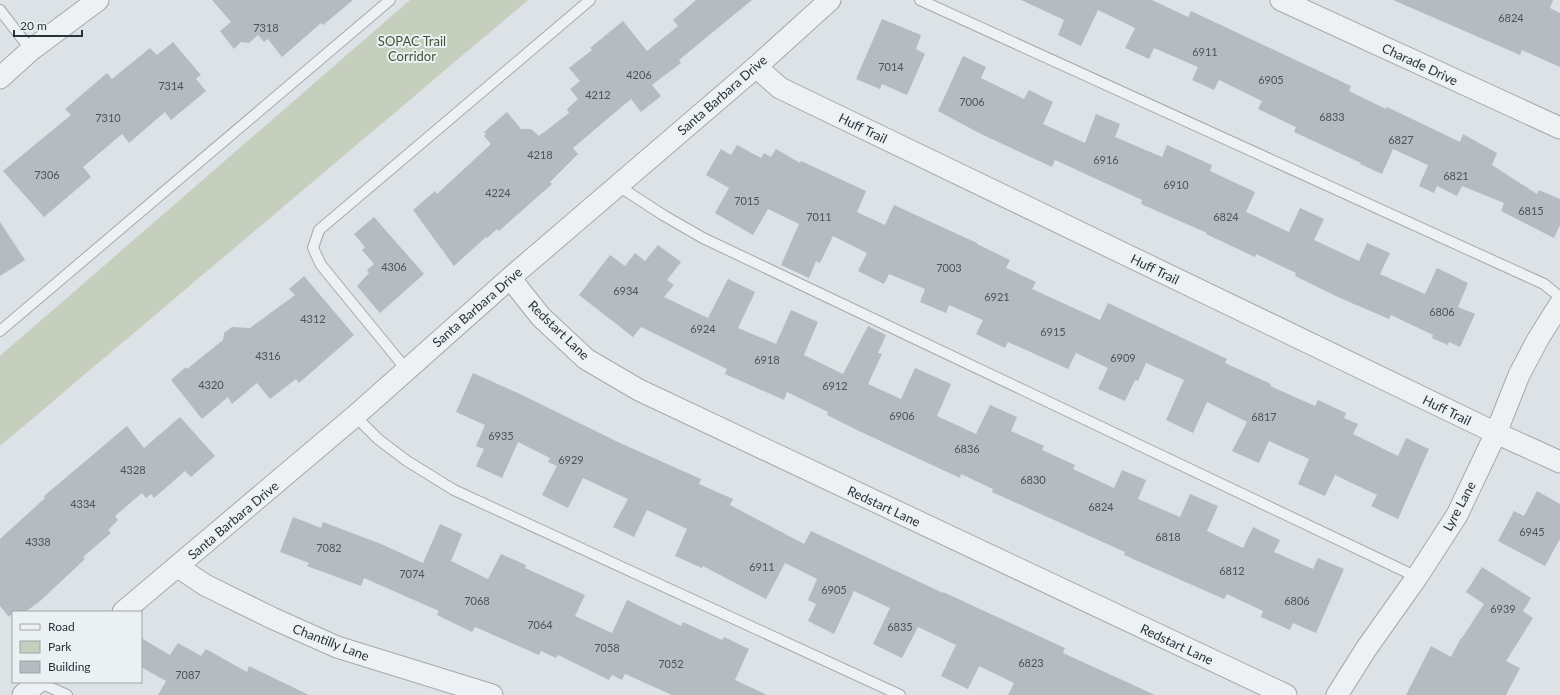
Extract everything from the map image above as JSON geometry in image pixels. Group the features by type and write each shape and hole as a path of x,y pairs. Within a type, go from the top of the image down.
{"street":[{"path":"0,78 30,50 98,0"},
{"name":"Santa Barbara Drive","path":"124,611 355,416 406,369 617,185 756,67 830,0"},
{"name":"Charade Drive","path":"1281,0 1560,128"},
{"name":"Huff Trail","path":"756,67 780,88 1496,433 1560,462"},
{"name":"Redstart Lane","path":"510,278 541,317 586,359 638,390 1286,695"},
{"name":"Lyre Lane","path":"1337,695 1366,649 1417,577 1457,514 1496,433 1519,375 1538,339 1560,304"},
{"name":"Chantilly Lane","path":"178,567 212,588 272,618 337,647 492,695"},
{"path":"23,695 37,683"}],"lane":[{"path":"0,331 390,0"},
{"path":"406,369 321,265 313,248 319,230 590,0"},
{"path":"920,0 1544,284 1560,297"},
{"path":"0,10 30,50"},
{"path":"617,185 662,215 703,238 1417,577"},
{"path":"355,416 378,439 407,461 454,490 900,695"},
{"path":"40,683 67,695"}],"green space":[{"name":"SOPAC Trail Corridor","path":"410,0 528,0 0,446 0,356"}],"building":[{"path":"212,0 353,0 323,25 321,23 282,57 268,39 264,42 258,35 249,43 241,42 234,49 220,31 231,22"},
{"path":"696,0 752,0 679,60 681,63 652,85 661,96 641,112 631,99 573,148 578,154 550,182 552,184 499,231 497,229 487,238 486,237 454,266 413,210 435,191 437,194 491,144 484,136 486,134 484,132 507,112 521,129 531,129 539,136 569,113 567,109 578,99 570,89 580,81 569,68 592,50 590,48 623,21 647,51 678,26 673,20"},
{"path":"1021,0 1152,0 1188,17 1191,11 1351,86 1349,91 1386,109 1387,107 1460,142 1463,134 1497,153 1492,165 1537,194 1539,190 1560,199 1560,225 1554,238 1501,211 1504,203 1462,186 1457,196 1437,186 1434,193 1419,186 1428,165 1393,149 1382,174 1294,132 1296,127 1258,109 1262,101 1219,80 1214,90 1192,80 1198,67 1154,48 1149,59 1125,48 1135,28 1098,10 1081,46 1058,35 1064,20"},
{"path":"1393,0 1553,0 1550,8 1560,13 1560,67 1522,50 1520,55"},
{"path":"882,19 921,35 916,49 925,54 907,95 882,84 880,89 856,79"},
{"path":"173,42 201,75 196,79 206,91 171,120 165,112 129,143 122,134 83,167 91,177 44,217 3,171 71,115 65,109 107,73 112,79 150,48 157,55"},
{"path":"963,56 986,67 981,78 1024,99 1029,90 1053,102 1043,124 1085,143 1096,114 1120,124 1115,137 1162,157 1167,145 1212,165 1210,171 1255,192 1246,212 1289,232 1300,208 1324,219 1314,240 1359,261 1367,243 1390,253 1380,274 1425,294 1437,268 1468,283 1458,307 1475,314 1460,347 1449,342 1448,345 1432,338 1433,335 1391,315 1389,319 1340,298 1295,276 1296,273 1256,254 1255,257 1206,234 1207,233 1141,204 1142,200 1055,160 1052,167 979,133 938,111"},
{"path":"737,145 761,158 764,153 771,157 776,149 800,163 801,161 866,191 857,212 885,225 894,205 977,243 1010,260 1006,268 1036,282 1032,289 1100,320 1108,303 1227,359 1225,363 1271,384 1270,386 1315,406 1318,400 1346,413 1344,418 1358,424 1353,434 1398,456 1406,438 1429,449 1398,519 1371,506 1377,495 1335,475 1325,496 1298,484 1309,459 1269,441 1259,463 1232,451 1247,422 1207,402 1193,433 1166,420 1184,380 1146,363 1138,381 1135,380 1125,401 1098,389 1108,368 1076,353 1068,369 1008,342 1005,348 976,334 983,320 949,305 946,313 920,302 925,289 889,274 884,284 858,271 867,253 833,236 820,263 816,261 809,278 781,265 799,224 768,209 753,235 715,213 729,188 706,175 721,149 731,155"},
{"path":"374,217 424,274 380,313 357,286 369,273 367,270 374,264 362,250 365,247 354,234"},
{"path":"0,222 25,260 0,276"},
{"path":"658,245 681,262 667,280 674,285 664,297 708,318 728,279 755,292 738,328 776,344 791,310 818,322 804,355 843,374 868,326 886,335 878,353 882,354 868,384 901,399 915,368 951,384 937,416 976,434 990,405 1017,417 1011,431 1044,446 1042,450 1075,465 1073,469 1114,488 1122,470 1146,480 1138,499 1180,517 1190,494 1218,506 1207,531 1243,548 1253,527 1280,540 1274,552 1313,569 1318,558 1344,569 1316,633 1293,623 1290,630 1261,617 1263,611 1227,594 1224,599 1124,555 1125,552 992,492 993,489 961,474 960,478 859,431 827,415 828,412 787,392 784,400 725,374 727,369 641,327 633,337 579,295 610,255 625,266 635,253 645,261"},
{"path":"304,276 354,335 299,383 296,379 270,399 257,383 232,404 228,397 202,419 171,380 223,340 224,333 232,327 250,328 295,295 289,289"},
{"path":"473,373 520,394 620,443 701,479 699,484 733,499 730,505 804,544 811,531 1065,648 1063,653 1155,695 1008,695 1014,683 979,666 968,689 941,676 956,645 918,627 902,658 873,644 890,608 854,591 834,634 808,621 816,604 808,600 817,579 785,563 766,599 703,566 702,568 675,556 687,529 647,510 634,537 613,527 628,499 583,478 568,508 542,495 557,466 548,462 550,458 518,442 502,478 476,466 484,449 476,446 485,425 456,412"},
{"path":"180,417 215,456 191,477 185,471 154,498 151,494 146,498 142,493 115,516 118,520 108,530 111,533 83,557 85,559 39,602 26,611 12,611 9,617 0,606 0,539 45,498 44,496 127,426 144,448"},
{"path":"1537,491 1560,504 1560,539 1545,566 1498,541 1514,511 1524,516"},
{"path":"293,517 321,528 323,522 381,544 423,563 440,524 462,534 451,561 488,579 501,554 526,565 525,568 585,595 575,616 612,633 627,600 681,626 683,622 722,640 724,637 749,649 735,680 767,695 672,695 625,674 622,680 612,675 609,680 558,655 556,658 541,651 539,655 475,627 472,632 437,615 439,611 364,578 361,586 307,566 309,563 280,552"},
{"path":"1482,567 1531,598 1523,611 1533,618 1506,661 1520,668 1506,695 1406,695 1431,646 1451,657 1461,638 1484,604 1466,592"},
{"path":"142,639 170,655 178,643 201,656 206,649 247,672 249,666 309,695 158,695 166,681 142,668"}]}
